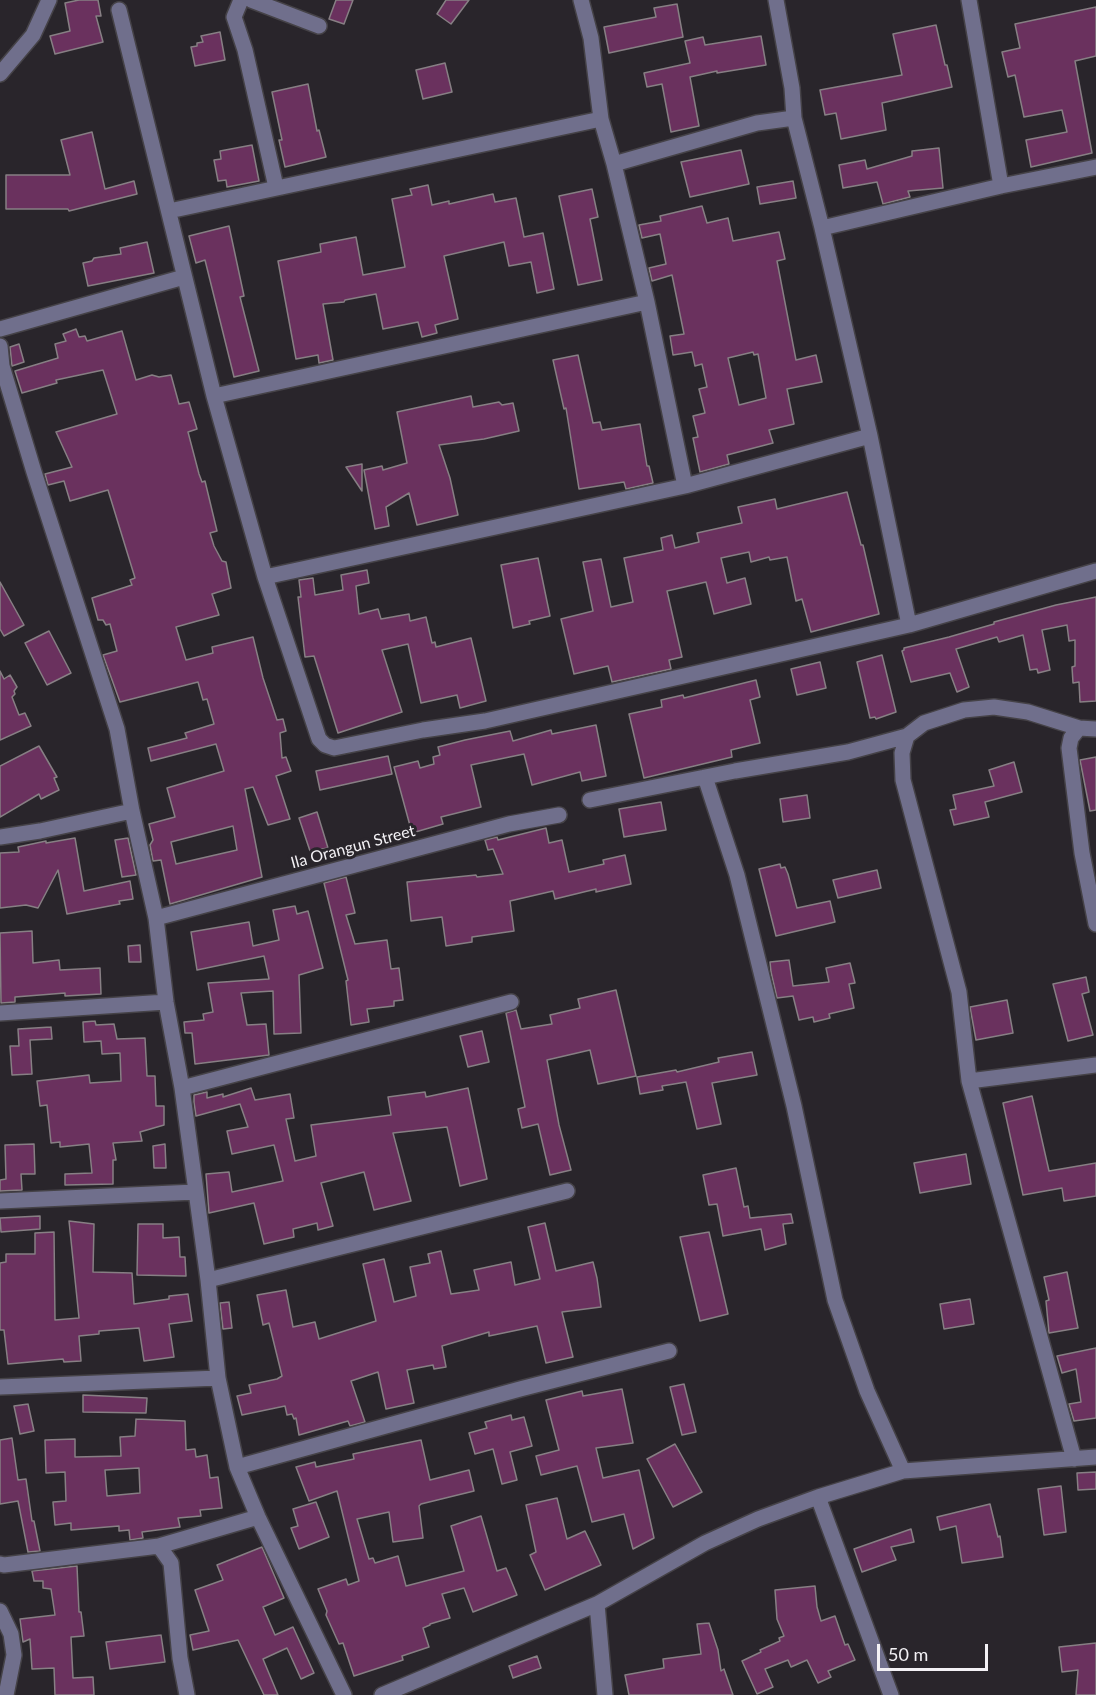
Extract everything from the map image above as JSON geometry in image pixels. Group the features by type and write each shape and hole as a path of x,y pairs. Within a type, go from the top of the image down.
{"street":[{"path":"0,74 33,35 49,0"},
{"path":"241,0 234,17 245,50 276,187"},
{"path":"251,0 319,26"},
{"path":"581,0 591,38 601,118 647,302 685,486"},
{"path":"776,0 792,88 794,118 870,436 909,625"},
{"path":"969,0 1001,186"},
{"path":"119,10 213,396 265,577 319,739 325,746 334,748 423,730 485,721 909,625 1096,571"},
{"path":"169,211 601,118"},
{"path":"614,164 757,123 794,118"},
{"path":"822,228 1001,186 1096,167"},
{"path":"0,328 184,276"},
{"path":"213,396 647,302"},
{"path":"0,346 1,367 117,729 132,811 156,918 166,1002 182,1088 208,1280 218,1378 237,1467 258,1517 344,1695"},
{"path":"265,577 685,486 870,436"},
{"path":"590,800 848,752 907,736 924,723 964,710 994,707 1028,712 1079,728 1096,729"},
{"path":"1079,728 1071,738 1069,748 1082,853 1096,924"},
{"path":"907,736 902,753 903,780 959,992 969,1081 1074,1459"},
{"path":"705,777 739,887 794,1106 835,1300 867,1391 903,1471"},
{"path":"0,837 40,831 132,811"},
{"name":"Ila Orangun Street","path":"156,918 509,824 559,815"},
{"path":"0,1013 166,1002"},
{"path":"182,1088 511,1002"},
{"path":"969,1081 1096,1065"},
{"path":"208,1280 567,1191"},
{"path":"0,1201 195,1192"},
{"path":"237,1467 520,1389 669,1351"},
{"path":"0,1387 218,1378"},
{"path":"382,1695 597,1604 705,1543 758,1519 818,1497 903,1471 1096,1457"},
{"path":"818,1497 891,1695"},
{"path":"0,1564 4,1566 159,1546 258,1517"},
{"path":"159,1546 171,1563 180,1658 187,1695"},
{"path":"597,1604 605,1695"},
{"path":"0,1611 11,1634 14,1655 6,1695"}],"building":[{"path":"98,0 101,16 96,16 103,42 55,54 50,36 70,31 65,3"},
{"path":"336,0 353,0 344,24 329,19"},
{"path":"446,0 469,0 451,24 437,14"},
{"path":"677,4 683,37 609,53 604,27 656,17 654,8"},
{"path":"1096,7 1096,56 1075,61 1092,153 1031,167 1026,140 1067,132 1062,110 1024,117 1015,75 1008,77 1002,52 1020,48 1015,24"},
{"path":"936,25 952,87 882,103 886,130 841,139 836,113 825,115 820,90 902,75 893,34"},
{"path":"220,32 225,60 195,66 191,47 203,42 201,36"},
{"path":"761,36 766,65 690,77 699,126 671,132 662,84 647,87 644,73 690,63 685,41 703,37 705,45"},
{"path":"445,63 452,92 423,99 416,70"},
{"path":"308,84 317,131 319,130 326,157 285,167 272,92"},
{"path":"92,132 105,189 134,181 137,194 69,211 68,209 6,209 6,175 70,175 61,140"},
{"path":"252,145 259,181 227,187 226,180 218,181 214,160 221,159 220,151"},
{"path":"939,148 943,188 908,191 910,197 883,204 877,182 843,188 839,165 865,160 867,169 912,156 912,151"},
{"path":"741,150 749,184 690,197 681,162"},
{"path":"793,181 796,198 760,204 757,187"},
{"path":"428,185 432,205 449,201 449,204 493,194 495,202 516,198 524,237 543,233 554,289 537,293 531,262 509,266 504,242 444,256 458,319 435,325 437,333 422,337 418,322 383,329 376,294 344,302 323,304 333,360 319,363 318,355 296,359 278,261 321,252 320,244 356,237 363,275 405,267 392,199 412,195 410,189"},
{"path":"592,189 598,217 590,219 602,280 578,285 559,196"},
{"path":"702,206 707,223 728,218 733,241 779,232 785,259 777,261 796,360 816,355 822,382 787,389 794,424 769,430 773,443 727,455 729,464 700,472 693,438 698,437 693,416 705,413 699,389 707,387 702,364 695,366 692,352 673,355 670,336 684,334 672,275 652,281 649,268 666,264 660,234 642,238 639,225 661,221 660,216","holes":["753,352 754,355 758,354 766,398 739,405 728,358"]},
{"path":"229,226 244,296 240,297 259,371 234,377 205,260 196,263 189,236"},
{"path":"147,242 154,273 88,286 83,263 92,261 94,258 121,254 120,248"},
{"path":"76,329 79,337 85,336 87,341 122,331 136,380 152,375 159,377 171,375 179,404 189,402 197,429 188,432 199,474 202,482 205,481 217,531 210,533 222,561 226,562 231,588 212,594 219,615 176,627 186,660 213,653 212,647 253,637 277,720 283,719 286,731 280,733 282,758 286,757 291,771 276,776 290,819 268,825 253,787 245,789 262,877 170,904 161,860 153,861 150,845 153,840 149,824 175,817 167,788 224,771 216,744 151,761 148,748 187,738 185,733 214,724 207,699 203,700 198,682 120,702 103,655 117,651 110,624 106,625 103,620 98,620 92,598 132,585 130,580 135,578 108,490 70,501 64,481 48,485 45,474 72,467 56,432 117,414 103,370 56,380 57,383 22,393 15,371 58,358 55,344 66,341 63,334","holes":["233,826 237,850 176,864 171,842"]},
{"path":"19,344 24,362 12,366 10,347"},
{"path":"578,355 593,423 600,422 602,430 640,424 647,466 649,466 653,483 626,489 624,482 579,489 566,408 564,409 553,360"},
{"path":"471,396 473,407 499,402 502,405 513,403 519,431 484,439 439,445 450,478 458,515 417,525 409,493 386,507 389,526 375,529 364,470 382,466 383,470 407,463 397,412"},
{"path":"362,464 362,491 346,467"},
{"path":"847,492 861,545 863,545 879,614 811,632 802,599 796,601 787,557 770,560 769,557 751,562 749,552 721,558 727,583 745,578 751,604 714,614 706,582 667,591 682,657 669,660 671,669 612,682 608,666 574,674 561,619 593,611 583,562 601,559 611,607 633,602 624,558 663,550 661,538 672,535 675,548 699,542 697,533 742,523 738,507 775,499 777,509"},
{"path":"538,558 550,616 513,628 501,565"},
{"path":"367,570 369,583 356,586 359,614 378,609 381,619 409,614 410,621 426,617 432,643 435,642 436,647 471,638 486,701 460,708 457,695 421,703 408,644 382,650 402,712 338,733 314,656 305,657 298,597 301,597 299,580 313,578 315,595 343,590 341,575"},
{"path":"0,582 24,625 4,636 0,629"},
{"path":"1096,597 1096,701 1080,702 1079,682 1073,683 1075,640 1069,641 1067,625 1042,630 1050,670 1038,673 1037,669 1030,670 1023,635 999,642 997,637 956,649 969,687 957,692 950,673 911,682 902,651 904,648 1056,605"},
{"path":"49,631 71,673 47,685 25,643"},
{"path":"882,655 896,712 876,719 875,717 870,718 857,662"},
{"path":"820,662 826,688 797,695 791,669"},
{"path":"0,671 4,679 10,675 17,687 12,697 19,715 25,713 31,726 0,740"},
{"path":"756,680 760,697 750,700 760,743 731,750 732,757 644,778 629,714 662,707 661,700 683,695 684,698"},
{"path":"596,725 606,776 582,781 580,772 532,785 524,754 471,765 481,807 441,817 443,824 412,833 394,767 418,761 420,768 434,764 433,757 440,755 438,747 465,740 510,731 513,741 551,730 552,734"},
{"path":"39,746 57,777 54,778 59,790 41,799 39,794 0,817 0,766"},
{"path":"388,756 392,774 320,790 316,771"},
{"path":"1096,757 1096,810 1090,811 1080,760"},
{"path":"1014,762 1022,792 985,802 989,817 954,825 950,810 956,809 953,795 994,786 989,770"},
{"path":"807,795 810,818 783,822 780,799"},
{"path":"661,802 666,830 624,837 619,809"},
{"path":"317,812 328,848 310,851 299,818"},
{"path":"546,828 549,843 562,840 569,872 604,864 603,860 625,855 631,884 596,892 596,889 555,899 553,891 510,901 514,931 472,937 472,942 446,946 442,917 411,921 407,882 503,874 493,849 488,850 485,840 497,837 498,840"},
{"path":"75,838 84,891 130,881 133,899 119,901 120,904 67,914 58,870 38,908 26,905 0,908 0,853 19,852 18,847 46,841 46,843"},
{"path":"128,838 136,875 122,877 115,840"},
{"path":"780,864 781,868 785,867 788,874 797,908 830,901 835,922 776,936 759,869"},
{"path":"877,870 881,888 838,898 833,880"},
{"path":"346,877 355,913 346,915 355,944 387,940 391,969 399,968 403,1000 394,1001 394,1006 367,1009 369,1022 351,1025 346,981 348,980 324,883"},
{"path":"295,906 297,914 308,911 323,968 299,975 301,1033 274,1034 273,991 241,993 247,1025 266,1024 269,1055 195,1064 192,1033 185,1033 184,1022 204,1020 203,1014 213,1012 208,983 269,979 264,956 197,970 191,932 249,922 253,946 279,940 273,910"},
{"path":"32,931 33,963 59,960 60,970 100,968 101,994 65,996 65,993 15,997 15,1002 1,1003 0,933"},
{"path":"140,945 141,962 129,962 128,946"},
{"path":"789,960 793,986 829,982 826,968 850,963 855,983 849,984 854,1008 829,1014 830,1018 814,1022 813,1017 799,1020 793,996 777,998 771,972 770,962"},
{"path":"1086,977 1089,992 1082,994 1093,1035 1068,1041 1053,984"},
{"path":"616,990 636,1076 598,1084 590,1050 547,1060 559,1125 571,1170 550,1175 538,1124 522,1128 518,1109 525,1107 506,1013 516,1010 521,1029 552,1024 550,1015 580,1008 578,999"},
{"path":"1007,1000 1013,1033 976,1040 970,1007"},
{"path":"95,1021 96,1025 114,1024 117,1039 145,1038 147,1076 155,1076 156,1106 164,1106 164,1125 140,1132 142,1141 113,1143 116,1160 113,1160 113,1184 65,1185 65,1174 92,1173 89,1144 60,1147 60,1142 51,1143 47,1105 40,1106 37,1081 89,1075 90,1083 121,1081 120,1053 102,1054 101,1041 84,1042 83,1022"},
{"path":"51,1027 52,1039 30,1040 32,1074 12,1075 10,1046 19,1046 18,1029"},
{"path":"482,1031 489,1062 468,1067 460,1036"},
{"path":"752,1052 757,1075 712,1083 721,1124 697,1129 686,1082 662,1086 663,1090 640,1094 637,1077 676,1070 677,1072 719,1062 718,1058"},
{"path":"251,1088 255,1100 290,1094 294,1118 286,1119 295,1161 316,1156 311,1125 391,1115 388,1097 425,1092 426,1097 468,1088 487,1179 460,1186 447,1127 393,1133 411,1201 374,1210 364,1172 321,1183 333,1226 318,1230 317,1223 293,1229 294,1237 264,1244 254,1203 209,1213 206,1174 229,1172 232,1192 283,1181 274,1145 232,1154 227,1131 248,1127 240,1104 196,1116 194,1102 194,1095 207,1092 207,1098 223,1094 223,1097"},
{"path":"1032,1096 1049,1171 1096,1163 1096,1196 1064,1201 1062,1188 1023,1195 1003,1103"},
{"path":"34,1144 35,1174 21,1174 22,1190 0,1191 0,1180 6,1179 5,1145"},
{"path":"165,1144 166,1168 154,1168 153,1146"},
{"path":"966,1154 971,1184 920,1193 914,1163"},
{"path":"736,1168 744,1207 748,1206 750,1218 791,1214 793,1223 783,1224 786,1244 765,1250 761,1229 723,1236 717,1204 709,1205 703,1175"},
{"path":"40,1216 40,1229 1,1232 0,1218"},
{"path":"69,1221 94,1224 93,1272 132,1273 134,1304 188,1294 192,1321 169,1324 174,1357 144,1361 139,1328 99,1331 99,1334 79,1336 81,1361 64,1362 63,1359 8,1364 4,1330 0,1330 0,1263 6,1262 6,1254 35,1254 35,1233 54,1232 55,1320 79,1318"},
{"path":"545,1223 556,1271 593,1262 597,1278 601,1307 562,1312 573,1357 546,1363 537,1326 489,1336 489,1332 442,1346 446,1367 434,1369 433,1365 407,1370 414,1403 386,1409 378,1372 351,1381 365,1422 350,1426 348,1421 299,1435 296,1418 294,1419 292,1414 287,1415 285,1406 242,1415 237,1396 251,1393 249,1385 282,1376 269,1323 263,1325 257,1295 286,1290 293,1327 315,1322 319,1339 376,1321 363,1264 384,1259 394,1302 416,1296 410,1267 430,1263 428,1254 441,1251 451,1294 479,1290 474,1270 511,1262 515,1285 540,1279 528,1227"},
{"path":"138,1224 163,1224 163,1238 179,1237 180,1257 185,1257 186,1276 137,1275"},
{"path":"709,1232 728,1314 700,1321 680,1237"},
{"path":"1067,1272 1078,1328 1049,1333 1046,1301 1049,1300 1044,1277"},
{"path":"970,1299 974,1324 944,1329 940,1304"},
{"path":"229,1302 232,1328 223,1329 220,1303"},
{"path":"1096,1348 1096,1418 1074,1421 1069,1404 1081,1402 1076,1369 1062,1373 1057,1356"},
{"path":"684,1384 696,1432 682,1435 670,1387"},
{"path":"622,1389 633,1443 596,1448 603,1478 639,1470 654,1538 633,1549 624,1514 592,1522 577,1466 541,1475 536,1456 559,1450 546,1400 582,1391 583,1396"},
{"path":"83,1395 147,1398 146,1413 83,1412"},
{"path":"28,1404 34,1431 20,1434 14,1406"},
{"path":"511,1415 512,1420 524,1417 532,1446 510,1452 517,1480 502,1484 493,1449 475,1454 469,1433 487,1428 485,1422"},
{"path":"136,1419 185,1421 186,1450 195,1449 196,1457 207,1455 210,1478 218,1477 222,1508 200,1510 201,1516 178,1518 180,1527 142,1532 143,1538 130,1540 129,1530 119,1531 119,1526 71,1530 71,1523 55,1525 53,1502 66,1501 65,1472 46,1473 45,1440 75,1439 75,1457 121,1456 120,1437 135,1436","holes":["139,1468 140,1493 107,1496 105,1470"]},
{"path":"12,1438 18,1480 26,1479 32,1521 34,1521 40,1551 28,1552 18,1501 0,1504 0,1440"},
{"path":"421,1440 430,1480 469,1470 474,1491 421,1504 419,1506 423,1538 393,1542 389,1512 357,1519 369,1559 373,1558 375,1563 398,1556 406,1586 464,1571 451,1526 481,1516 497,1571 506,1568 517,1595 473,1612 464,1588 442,1594 450,1618 423,1628 429,1647 402,1656 403,1660 354,1676 343,1643 339,1644 326,1615 327,1611 318,1589 346,1579 348,1585 359,1581 337,1491 309,1501 296,1467 315,1462 316,1467 354,1459 353,1454"},
{"path":"675,1444 702,1492 673,1507 647,1459"},
{"path":"1096,1472 1096,1489 1078,1490 1077,1473"},
{"path":"1061,1486 1066,1532 1044,1535 1038,1489"},
{"path":"557,1498 567,1539 585,1531 601,1565 545,1590 530,1555 536,1552 526,1505"},
{"path":"316,1502 329,1537 299,1549 291,1528 298,1526 293,1509"},
{"path":"990,1504 998,1537 1000,1536 1003,1557 962,1563 956,1526 940,1530 937,1517"},
{"path":"911,1529 914,1542 891,1547 896,1560 862,1572 854,1549"},
{"path":"262,1547 284,1598 263,1607 275,1635 293,1627 314,1673 301,1679 287,1648 263,1659 278,1695 264,1695 238,1640 193,1650 190,1635 209,1631 195,1590 223,1580 217,1565"},
{"path":"77,1566 79,1612 81,1612 84,1636 71,1637 73,1678 93,1677 94,1695 55,1695 54,1668 32,1669 30,1639 23,1642 20,1619 55,1615 51,1589 43,1588 43,1581 34,1581 32,1571"},
{"path":"815,1586 821,1621 835,1616 845,1645 848,1644 855,1660 828,1671 831,1677 818,1683 807,1660 791,1667 788,1660 765,1669 773,1687 757,1694 742,1661 780,1641 779,1638 784,1636 777,1619 775,1590"},
{"path":"709,1623 718,1650 721,1671 724,1669 733,1695 629,1695 625,1675 664,1668 663,1659 701,1654 697,1624"},
{"path":"161,1635 165,1662 110,1669 106,1642"},
{"path":"1096,1643 1096,1695 1076,1695 1078,1670 1062,1672 1059,1647"},
{"path":"537,1656 541,1668 513,1678 509,1666"}]}
